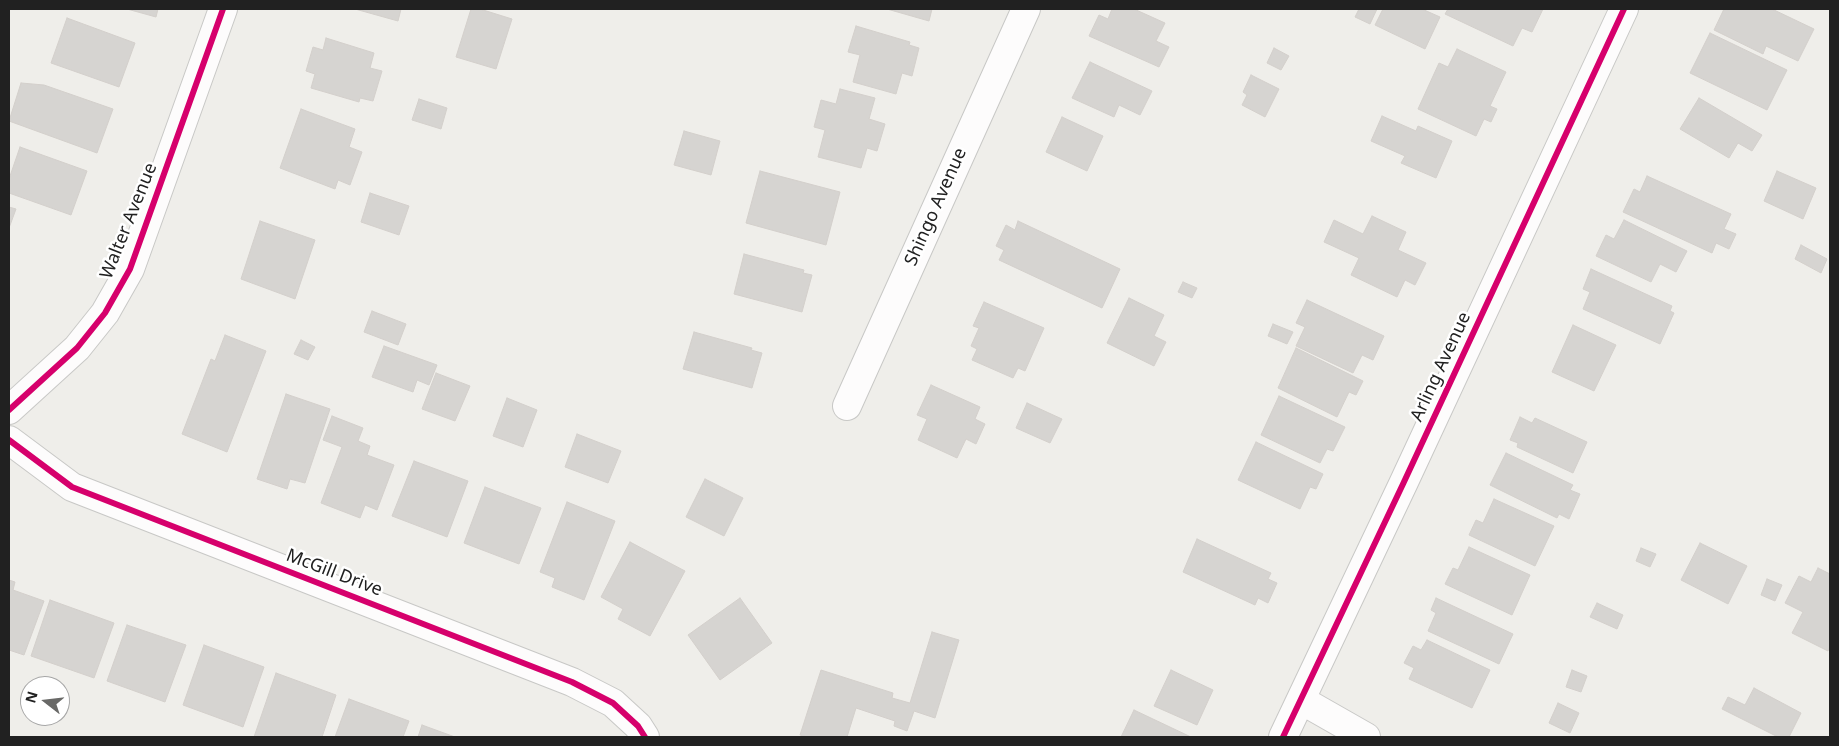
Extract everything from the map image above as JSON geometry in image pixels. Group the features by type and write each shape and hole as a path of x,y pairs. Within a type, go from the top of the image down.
{"street":[{"name":"Walter Avenue","path":"9,410 77,348 105,313 130,269 223,9"},
{"name":"Shingo Avenue","path":"847,406 1026,9"},
{"name":"Arling Avenue","path":"1283,737 1624,9"},
{"name":"McGill Drive","path":"9,440 72,487 572,682 614,704 638,726 645,737"},
{"path":"1300,700 1366,737"}],"building":[{"path":"127,9 158,9 156,17"},
{"path":"355,9 401,9 398,21"},
{"path":"471,9 480,9 512,19 496,69 456,57"},
{"path":"887,9 932,9 929,21"},
{"path":"1112,9 1134,9 1165,23 1156,41 1169,47 1159,67 1089,36 1099,15 1108,19"},
{"path":"1359,9 1377,9 1370,24 1355,17"},
{"path":"1383,9 1422,9 1440,17 1425,49 1375,25"},
{"path":"1448,9 1543,9 1532,32 1522,28 1513,46 1445,14"},
{"path":"1724,9 1772,9 1814,29 1798,61 1766,46 1763,54 1714,30"},
{"path":"67,18 135,43 119,87 51,63"},
{"path":"856,26 910,42 909,45 919,48 912,76 902,73 896,94 853,82 860,55 848,52"},
{"path":"1710,33 1787,70 1767,110 1690,73"},
{"path":"326,38 374,53 370,68 382,71 373,101 360,98 359,102 311,88 315,74 306,71 313,47 323,50"},
{"path":"1274,48 1289,56 1281,70 1267,63"},
{"path":"1457,49 1506,72 1490,106 1497,109 1491,122 1484,119 1476,136 1418,109 1439,63 1448,67"},
{"path":"1090,62 1152,91 1140,115 1119,105 1114,117 1072,98"},
{"path":"1251,75 1279,89 1265,117 1242,105 1247,95 1243,92"},
{"path":"21,83 44,85 113,109 97,153 9,121"},
{"path":"840,89 875,98 869,119 885,124 877,151 867,148 861,168 818,157 825,130 814,127 821,100 836,104"},
{"path":"1699,98 1762,135 1752,151 1738,143 1729,158 1680,129"},
{"path":"419,99 447,108 441,129 412,120"},
{"path":"301,109 355,129 349,147 362,152 350,185 338,180 335,189 280,168"},
{"path":"1382,116 1416,131 1418,126 1452,141 1436,178 1401,163 1405,156 1371,141"},
{"path":"1062,117 1103,136 1087,171 1046,152"},
{"path":"684,131 720,141 711,175 674,165"},
{"path":"20,147 87,171 71,215 9,193 9,179"},
{"path":"760,171 840,192 826,245 746,223"},
{"path":"1777,171 1816,188 1803,219 1764,201"},
{"path":"1647,176 1731,214 1724,229 1736,234 1729,249 1716,243 1712,253 1623,212 1634,189 1640,192"},
{"path":"370,193 409,206 399,235 361,222"},
{"path":"9,207 16,209 9,228"},
{"path":"1372,216 1406,232 1398,250 1426,263 1415,285 1405,280 1397,297 1351,275 1359,258 1324,242 1334,220 1363,234"},
{"path":"1624,220 1687,251 1676,272 1660,264 1651,282 1596,256 1606,235 1614,239"},
{"path":"260,221 315,240 295,299 241,279"},
{"path":"1018,221 1120,269 1102,308 999,260 1004,250 996,246 1006,225 1015,230"},
{"path":"1801,245 1827,259 1821,273 1795,259"},
{"path":"744,254 804,270 803,273 812,275 802,312 734,294"},
{"path":"1591,269 1672,306 1670,311 1674,313 1660,344 1583,309 1590,292 1583,289"},
{"path":"1183,282 1197,288 1192,298 1178,292"},
{"path":"1129,298 1164,315 1154,336 1166,342 1154,366 1107,343"},
{"path":"1307,300 1384,336 1373,360 1362,355 1353,373 1296,346 1305,327 1296,323"},
{"path":"984,302 1044,328 1025,371 1018,368 1013,378 972,360 977,349 971,346 979,328 973,326"},
{"path":"372,311 406,324 398,345 364,332"},
{"path":"1273,324 1293,332 1287,344 1268,336"},
{"path":"1573,325 1616,345 1594,391 1552,372"},
{"path":"694,332 752,348 751,350 762,353 752,388 683,369"},
{"path":"225,335 266,351 227,452 182,434 211,359 215,361"},
{"path":"301,340 315,347 308,360 294,354"},
{"path":"384,346 437,365 429,385 417,380 413,392 372,377"},
{"path":"1296,348 1363,381 1356,395 1349,392 1337,417 1278,388"},
{"path":"436,373 470,386 455,421 422,409"},
{"path":"931,385 980,407 975,419 985,424 976,444 966,439 957,458 918,440 927,419 917,415"},
{"path":"286,394 330,409 305,483 290,479 287,489 257,479"},
{"path":"1279,396 1345,427 1333,451 1327,449 1320,463 1261,435"},
{"path":"507,398 537,410 523,447 493,436"},
{"path":"1027,403 1062,419 1050,443 1016,428"},
{"path":"332,416 363,428 358,441 370,446 367,455 394,465 377,510 365,505 360,518 321,503 342,447 323,440"},
{"path":"1520,417 1532,423 1535,418 1587,442 1573,473 1517,447 1518,443 1510,440"},
{"path":"577,434 621,451 608,483 565,467"},
{"path":"1256,442 1323,474 1316,489 1310,487 1300,509 1238,480"},
{"path":"1506,453 1573,485 1570,490 1580,494 1569,519 1559,514 1557,518 1490,485"},
{"path":"414,461 468,481 447,537 392,516"},
{"path":"705,479 743,498 724,536 686,517"},
{"path":"485,487 541,508 519,564 464,543"},
{"path":"1494,499 1554,526 1535,566 1469,535 1476,520 1483,523"},
{"path":"567,502 615,521 584,600 552,587 555,578 540,572"},
{"path":"1197,539 1271,573 1268,579 1277,583 1268,603 1258,598 1255,605 1183,572"},
{"path":"630,542 685,571 650,636 618,619 623,609 601,597"},
{"path":"1700,543 1747,566 1728,604 1681,580"},
{"path":"1469,547 1530,575 1512,615 1445,584 1453,568 1458,570"},
{"path":"1641,548 1656,554 1650,567 1636,561"},
{"path":"1818,568 1830,574 1830,646 1828,651 1792,633 1803,612 1785,603 1799,576 1811,582"},
{"path":"1767,579 1782,585 1775,601 1761,595"},
{"path":"9,580 15,582 13,590 44,601 24,655 9,650"},
{"path":"740,598 772,643 720,680 688,635"},
{"path":"1436,598 1513,634 1499,664 1428,631 1436,613 1431,610"},
{"path":"50,600 114,623 94,678 31,656"},
{"path":"1597,603 1623,615 1617,629 1590,617"},
{"path":"127,625 186,645 165,702 107,681"},
{"path":"932,632 959,640 935,718 914,711 907,731 894,726 895,721 856,708 847,737 807,737 800,735 821,670 893,693 892,698 910,703"},
{"path":"1427,640 1490,670 1472,708 1409,679 1414,668 1404,663 1413,646 1421,650"},
{"path":"204,645 264,667 243,727 183,705"},
{"path":"1171,670 1213,690 1197,725 1154,706"},
{"path":"1572,670 1587,676 1581,692 1566,687"},
{"path":"276,673 336,695 322,737 254,737"},
{"path":"1754,688 1801,713 1789,737 1778,737 1722,709 1728,697 1745,705"},
{"path":"349,699 409,721 403,737 335,737"},
{"path":"1558,703 1579,713 1570,733 1549,723"},
{"path":"1134,710 1191,737 1121,737"},
{"path":"422,725 455,737 418,737"}],"cycle path":[{"path":"9,410 77,348 105,313 130,269 223,9"},
{"path":"1283,737 1624,9"},
{"path":"9,440 72,487 572,682 613,703 638,726 645,737"}]}
